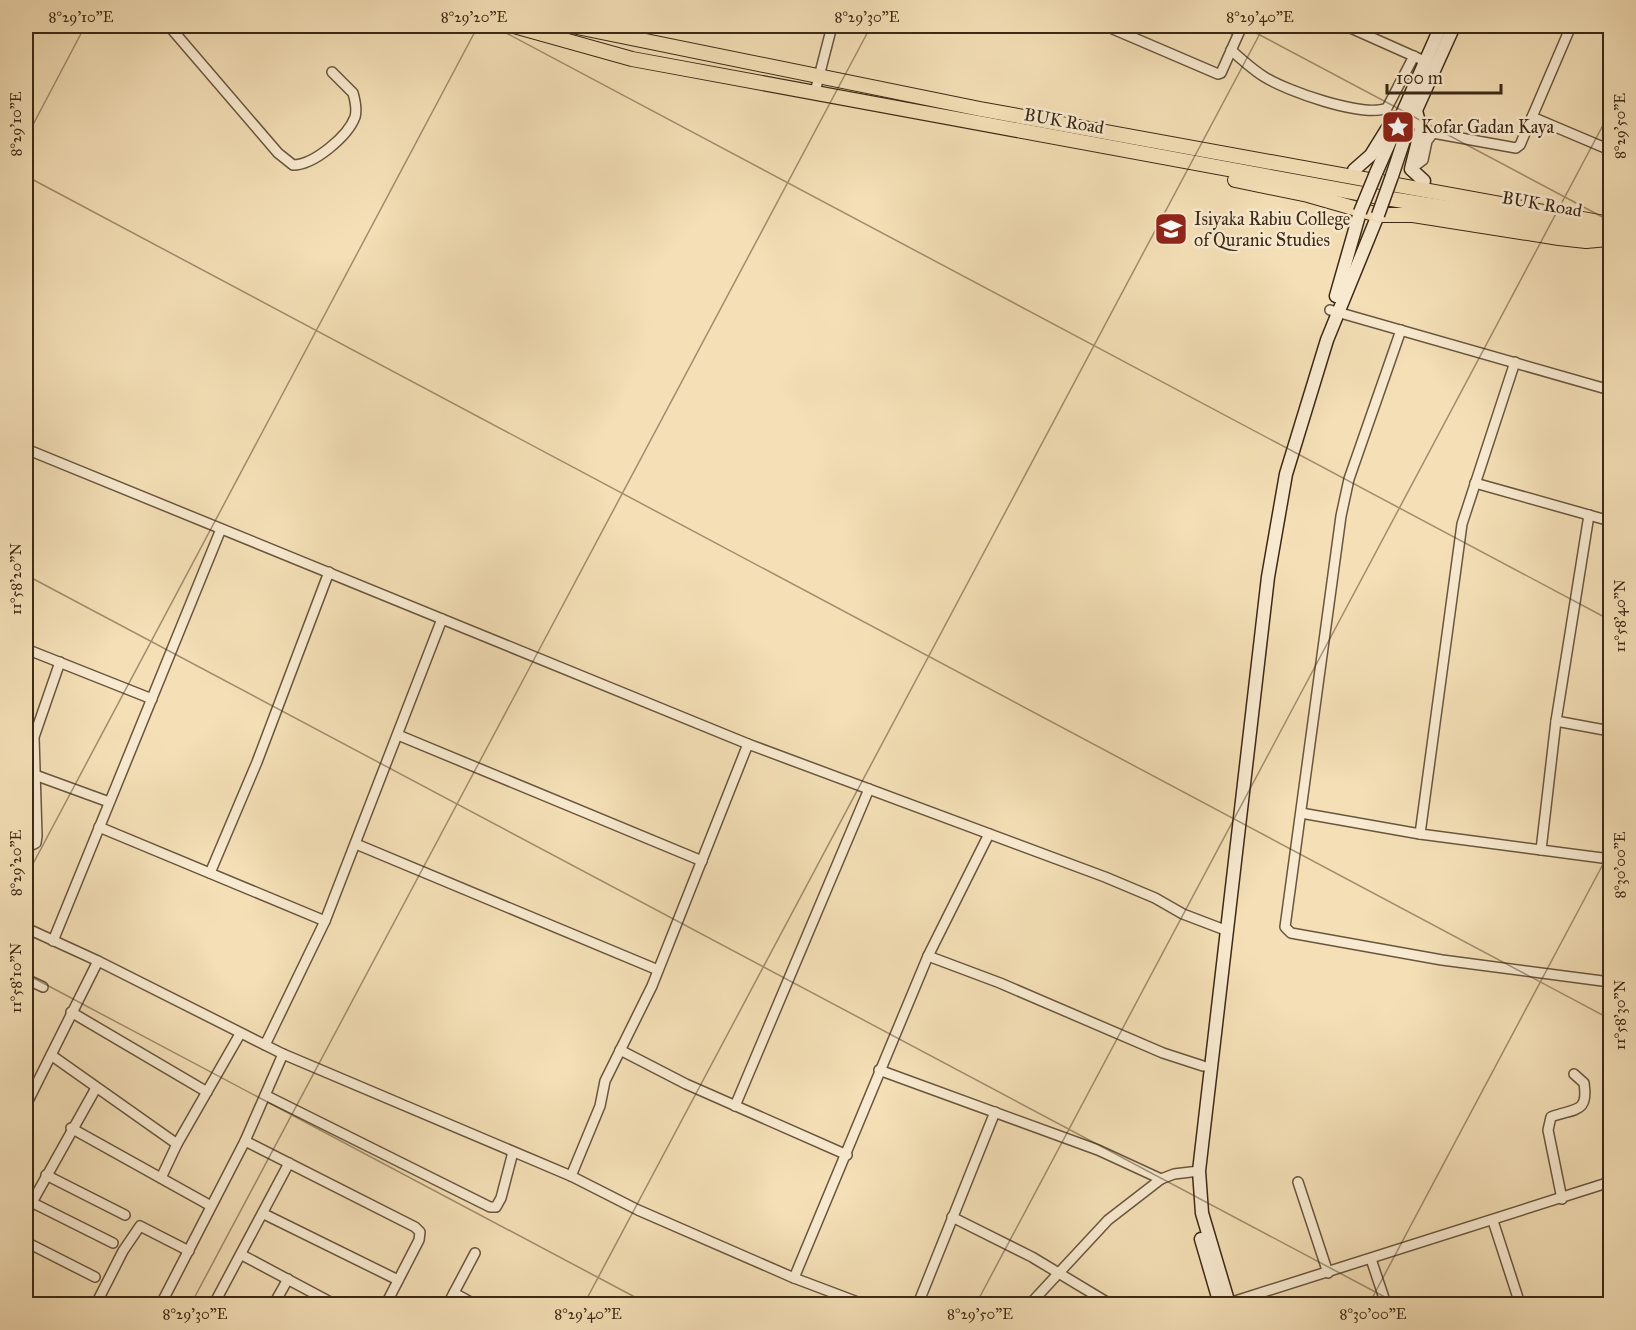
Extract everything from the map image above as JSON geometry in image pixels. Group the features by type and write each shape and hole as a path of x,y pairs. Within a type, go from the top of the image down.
{"main road":[{"name":"BUK Road","path":"514,26 632,59 990,127 1611,237"},
{"name":"BUK Road","path":"572,26 1107,132 1611,223"},
{"path":"1334,311 1360,212 1403,108 1420,59 1441,26"},
{"path":"1226,1304 1194,1214 1195,1171 1203,1066 1242,755 1260,576 1278,472 1297,404 1334,311 1378,215 1416,111 1454,26"},
{"path":"1354,170 1371,155 1390,122 1403,108"},
{"path":"1416,111 1421,129 1411,169 1424,181"},
{"path":"1107,132 1125,131 1424,181 1574,209 1611,223"},
{"path":"1121,149 1132,157 1150,163 1308,195 1360,212 1378,215 1413,215 1586,241 1611,237"},
{"path":"1195,1171 1221,929"}],"street":[{"path":"169,26 278,153 293,165 298,165 335,144 355,117 353,93 332,72"},
{"path":"815,92 832,26"},
{"path":"1106,26 1122,28 1218,74 1241,28 1226,26"},
{"path":"1231,50 1264,76 1280,84 1366,112 1386,108 1420,59 1362,29 1346,26"},
{"path":"1411,169 1423,160 1427,141 1433,133 1516,148 1520,146 1571,26"},
{"path":"1532,117 1611,150"},
{"path":"1334,311 1611,390"},
{"path":"1401,330 1349,479 1341,516 1285,927 1287,932 1442,960 1611,982"},
{"path":"1420,834 1462,524 1515,362"},
{"path":"26,449 748,744 1155,898 1183,914 1221,929"},
{"path":"1475,483 1611,521"},
{"path":"1541,850 1556,721 1589,515"},
{"path":"53,941 221,529"},
{"path":"210,873 257,762 328,572"},
{"path":"265,1045 325,921 442,619"},
{"path":"26,649 152,699"},
{"path":"26,848 36,843 37,836 35,775 29,764 30,735 60,662"},
{"path":"1556,721 1611,731"},
{"path":"398,735 702,861"},
{"path":"571,1176 600,1106 605,1081 658,970 748,744"},
{"path":"35,775 110,802"},
{"path":"735,1106 869,789"},
{"path":"1301,813 1420,834 1611,859"},
{"path":"99,827 325,921"},
{"path":"794,1278 928,956 989,834"},
{"path":"356,844 658,970"},
{"path":"26,928 98,961 283,1054 571,1176 638,1210 858,1304"},
{"path":"928,956 1000,982 1163,1053 1203,1066"},
{"path":"26,1105 98,961"},
{"path":"26,979 43,987"},
{"path":"71,1012 207,1092"},
{"path":"161,1178 177,1144 240,1034"},
{"path":"620,1050 735,1106 847,1155"},
{"path":"161,1305 267,1096 283,1054"},
{"path":"51,1055 177,1144"},
{"path":"879,1070 1098,1150 1161,1179"},
{"path":"1562,1198 1548,1130 1551,1117 1581,1107 1585,1101 1584,1083 1574,1074"},
{"path":"26,1213 71,1128 96,1088"},
{"path":"267,1096 490,1207 495,1207 501,1198 513,1152"},
{"path":"918,1305 995,1112"},
{"path":"71,1128 211,1206"},
{"path":"245,1141 415,1227 420,1232 419,1240 386,1305"},
{"path":"214,1305 242,1256 289,1163"},
{"path":"1030,1305 1108,1220 1161,1179 1174,1173 1195,1171"},
{"path":"46,1175 126,1215"},
{"path":"1298,1182 1328,1273"},
{"path":"1226,1304 1371,1259 1401,1246 1493,1221 1611,1182"},
{"path":"31,1202 113,1243"},
{"path":"264,1214 398,1280"},
{"path":"952,1217 1058,1273 1110,1305"},
{"path":"1493,1221 1520,1305"},
{"path":"96,1305 123,1251 140,1226 189,1251"},
{"path":"26,1242 95,1277"},
{"path":"448,1305 475,1253"},
{"path":"242,1256 332,1304"},
{"path":"1371,1259 1386,1305"},
{"path":"274,1305 288,1279"},
{"path":"454,1293 474,1305"},
{"path":"26,1301 32,1305"}],"place":[{"name":"Kofar Gadan Kaya","path":"1398,127"},
{"name":"Isiyaka Rabiu College of Quranic Studies","path":"1171,229"}]}
